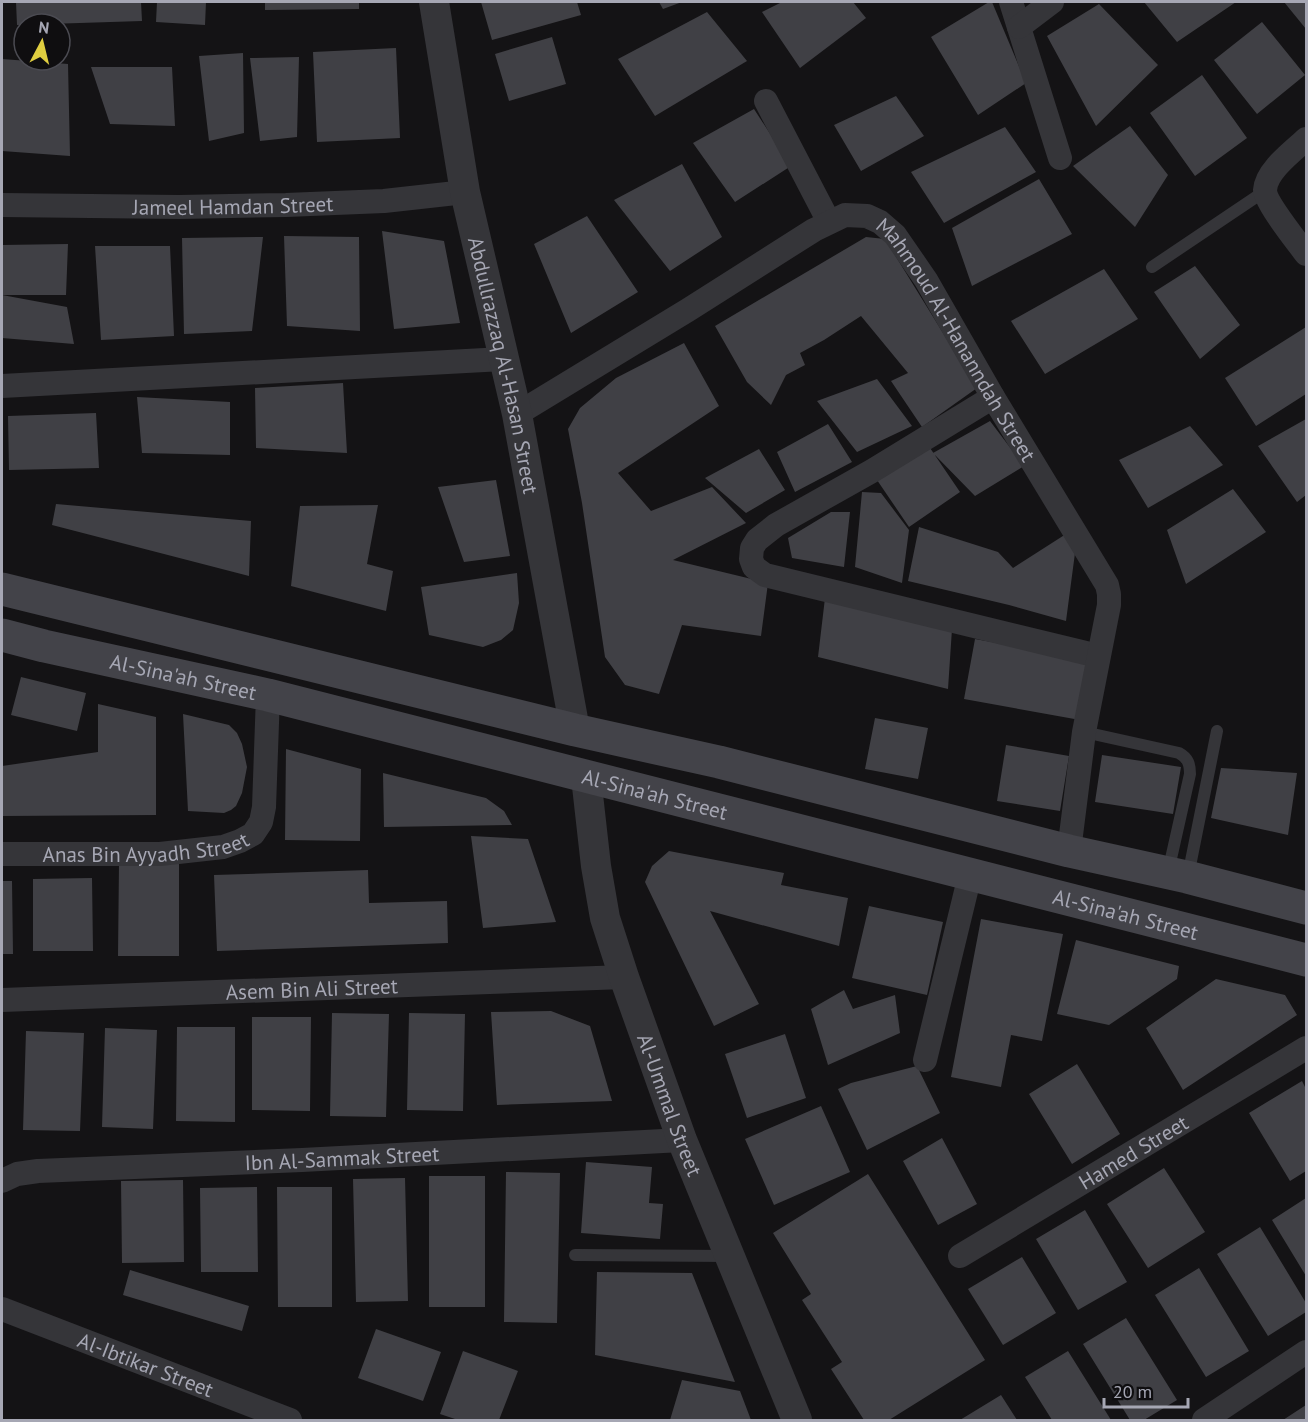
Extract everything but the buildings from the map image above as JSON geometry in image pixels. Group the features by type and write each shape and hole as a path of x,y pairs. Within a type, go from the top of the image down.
{"main road":[{"name":"Al-Sina'ah Street","path":"2,589 575,730 719,762 1306,908"},
{"name":"Al-Sina'ah Street","path":"2,635 268,695 1306,960"}],"street":[{"name":"Abdullrazzaq Al-Hasan Street","path":"434,2 465,192 517,414 575,730"},
{"path":"1011,2 1060,158"},
{"path":"1019,27 1052,2"},
{"path":"766,101 829,222"},
{"path":"1306,140 1278,165 1269,177 1265,191 1270,204 1306,254"},
{"name":"Jameel Hamdan Street","path":"2,205 179,207 297,205 384,201 465,192"},
{"name":"Mahmoud Al-Hananndah Street","path":"517,414 814,230 844,216 867,216 880,222 895,235 926,280 993,397 1107,585 1109,604 1098,656"},
{"path":"2,386 503,359"},
{"path":"993,397 872,471 776,525 757,540 752,548 751,559 754,567 765,575 1098,656 1084,732 1069,850"},
{"name":"Anas Bin Ayyadh Street","path":"2,854 160,854 223,847 253,834 261,822 264,807 268,695"},
{"name":"Al-Ummal Street","path":"586,777 596,866 605,918 624,977 682,1140 797,1420"},
{"path":"925,1060 970,875"},
{"name":"Asem Bin Ali Street","path":"2,1000 624,977"},
{"name":"Hamed Street","path":"960,1256 1306,1048"},
{"name":"Ibn Al-Sammak Street","path":"2,1181 17,1174 38,1171 682,1140"},
{"name":"Al-Ibtikar Street","path":"2,1310 290,1420"},
{"path":"1204,1420 1306,1352"}],"lane":[{"path":"1152,267 1265,191"},
{"path":"1178,875 1217,731"},
{"path":"1084,732 1179,753 1189,762 1190,774 1178,875"},
{"path":"575,1255 730,1256"}]}
